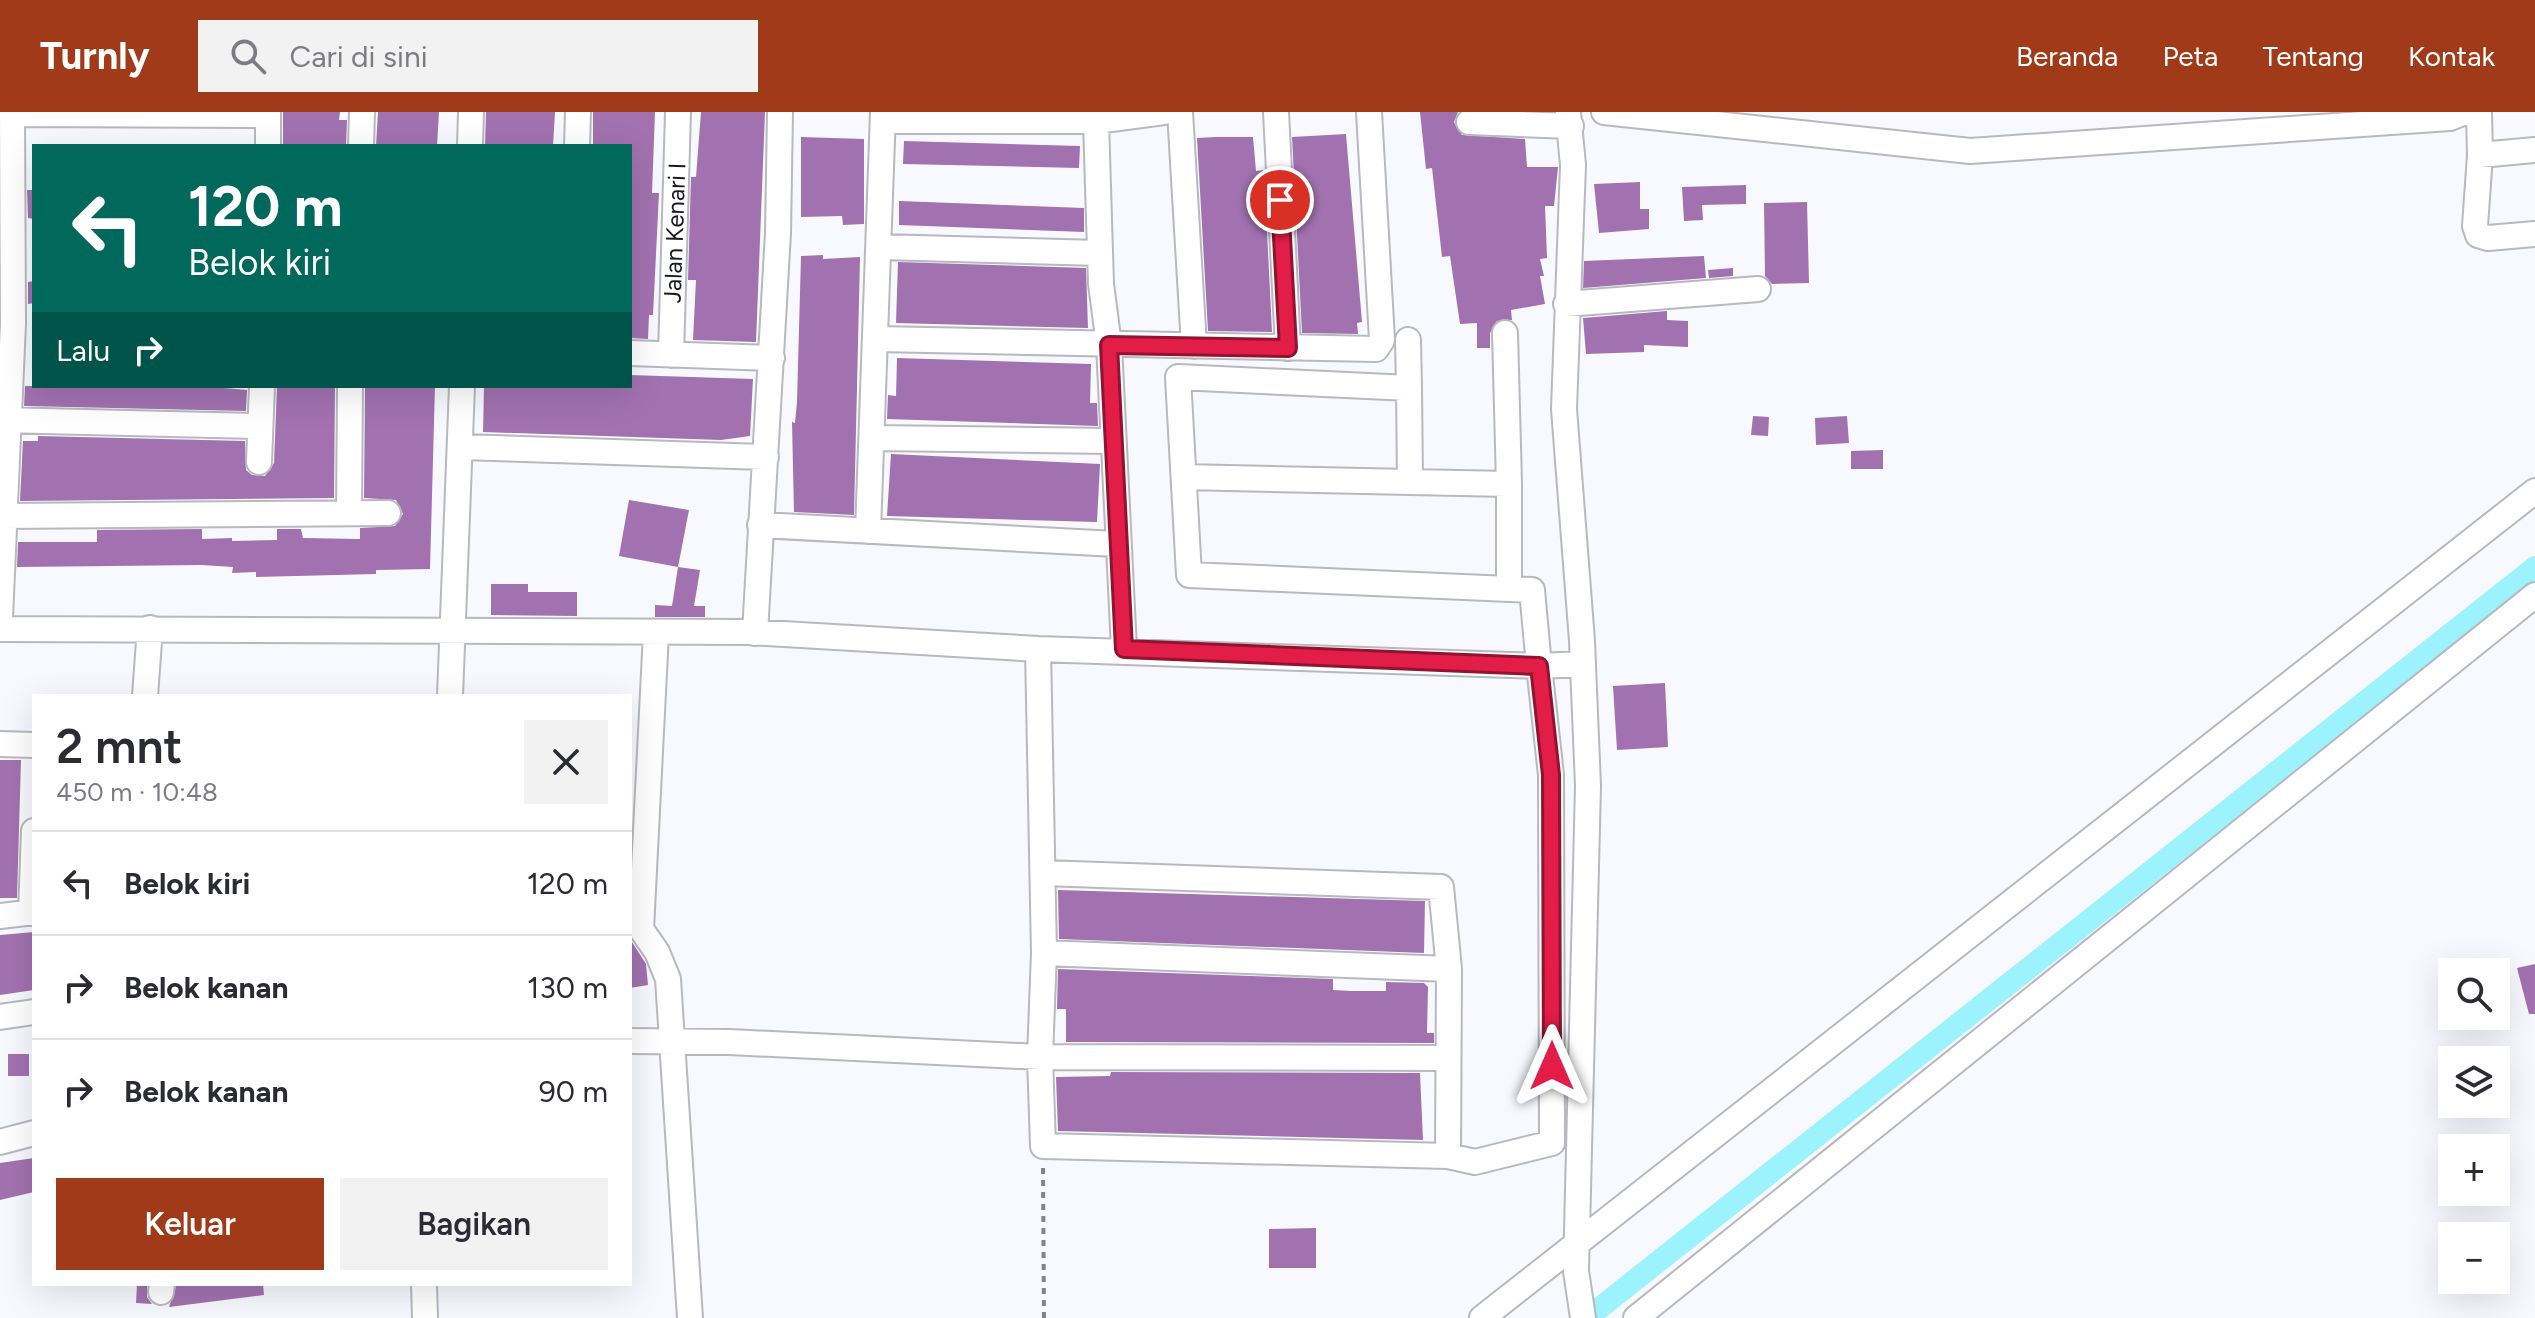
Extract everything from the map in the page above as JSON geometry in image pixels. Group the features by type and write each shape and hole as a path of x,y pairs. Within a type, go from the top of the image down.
{"street":[{"path":"361,144 362,112"},
{"path":"470,144 471,112"},
{"path":"577,144 578,112"},
{"name":"Jalan Kenari I","path":"671,355 678,112"},
{"path":"755,633 772,358 780,112"},
{"path":"868,531 881,247 883,116 1096,121 1164,112"},
{"path":"1180,112 1194,346"},
{"path":"1276,112 1288,348"},
{"path":"877,339 1376,349 1381,346 1369,112"},
{"path":"1604,112 1970,151 2203,136 2307,119 2450,118 2465,112"},
{"path":"2479,112 2480,155 2475,226 2478,235 2488,238 2535,234"},
{"path":"0,618 5,420 23,324 12,113 268,114 268,144"},
{"path":"1469,122 1570,119 1573,165 1564,409 1583,664 1587,886 1576,1244 1576,1271 1583,1318"},
{"path":"1096,121 1100,253 1109,345 1116,544 1124,649"},
{"path":"2480,155 2535,150"},
{"path":"881,247 1100,253"},
{"path":"1566,304 1758,289"},
{"path":"1505,333 1509,589"},
{"path":"1408,340 1410,482"},
{"path":"632,353 772,358"},
{"path":"1409,388 1178,377 1189,575 1532,590 1551,775 1552,1143 1577,1207"},
{"path":"259,462 262,388"},
{"path":"349,513 350,388"},
{"path":"450,694 462,388"},
{"path":"5,420 260,426"},
{"path":"872,438 1112,441"},
{"path":"461,447 766,457"},
{"path":"1184,477 1509,484"},
{"path":"1482,1318 2535,491"},
{"path":"3,516 388,513"},
{"path":"760,525 1116,544"},
{"path":"1636,1318 2535,595"},
{"path":"145,694 150,628"},
{"path":"0,629 455,629 755,633 1038,649 1124,649 1539,666 1583,664"},
{"path":"656,633 640,749 636,930 657,952 668,979 690,1318"},
{"path":"1038,649 1044,953 1040,1057 1043,1146 1448,1156 1475,1162 1552,1143"},
{"path":"0,744 32,745"},
{"path":"1043,873 1441,887 1449,969 1448,1156"},
{"path":"0,916 32,912"},
{"path":"1044,953 1449,969"},
{"path":"0,1017 32,1012"},
{"path":"632,1041 1040,1057 1447,1058"},
{"path":"0,1142 32,1134"},
{"path":"424,1286 425,1318"}],"path":[{"path":"1043,1146 1044,1318"}],"building":[{"path":"283,112 340,112 339,120 347,120 346,144 283,144"},
{"path":"378,112 439,112 437,144 376,144"},
{"path":"486,112 555,112 553,144 485,144"},
{"path":"593,112 655,112 652,193 659,193 653,315 649,315 648,339 632,338 632,144 593,144"},
{"path":"701,112 765,112 756,342 693,340 696,280 688,280 691,177 696,177"},
{"path":"1420,112 1458,112 1454,122 1462,135 1525,139 1527,167 1558,167 1554,206 1545,206 1547,258 1540,259 1544,276 1540,276 1545,304 1511,310 1512,320 1497,321 1490,333 1490,348 1477,348 1477,323 1460,324 1450,256 1442,257 1432,168 1426,169"},
{"path":"1346,134 1362,322 1357,323 1358,334 1302,333 1292,137"},
{"path":"801,137 864,139 864,224 843,225 842,216 801,217"},
{"path":"1253,137 1256,171 1264,170 1272,332 1208,331 1197,138"},
{"path":"904,141 1080,146 1079,168 903,164"},
{"path":"1640,182 1640,209 1649,209 1649,229 1599,233 1594,184"},
{"path":"1746,185 1746,204 1702,205 1703,220 1684,221 1682,187"},
{"path":"27,190 32,190 32,219 28,218"},
{"path":"899,201 1084,208 1084,232 899,225"},
{"path":"1807,202 1809,283 1772,284 1765,276 1764,203"},
{"path":"823,255 823,259 860,257 854,515 794,512 792,422 795,423 797,402 801,256"},
{"path":"1704,256 1706,278 1583,288 1584,261"},
{"path":"898,262 1086,268 1088,328 896,323"},
{"path":"1733,268 1733,276 1709,278 1708,270"},
{"path":"32,281 32,303 28,304 28,282"},
{"path":"1667,311 1667,320 1688,321 1688,347 1644,345 1644,352 1586,354 1583,318"},
{"path":"897,358 1091,364 1090,403 1097,403 1098,426 887,419 888,395 896,396"},
{"path":"632,375 753,379 750,436 721,440 483,432 484,388 632,388"},
{"path":"25,386 247,390 246,411 24,406"},
{"path":"277,388 335,388 334,498 20,501 23,441 38,441 38,436 245,441 246,470 252,475 265,476 274,463"},
{"path":"365,388 435,388 430,569 376,570 376,574 256,577 256,572 232,573 233,567 202,565 17,567 18,542 97,542 97,530 202,529 202,539 232,538 232,541 277,540 277,529 301,529 303,538 360,539 360,528 395,526 403,514 396,500 364,498"},
{"path":"1753,416 1769,417 1768,436 1751,435"},
{"path":"1847,416 1849,443 1816,445 1815,418"},
{"path":"1883,450 1883,469 1851,469 1851,451"},
{"path":"891,454 1100,464 1097,522 887,516"},
{"path":"629,500 689,510 678,567 619,556"},
{"path":"678,567 700,570 694,606 705,606 705,617 655,617 655,605 672,606"},
{"path":"491,584 528,584 528,592 577,592 577,616 491,615"},
{"path":"1665,683 1668,747 1617,750 1613,686"},
{"path":"0,760 21,760 17,898 0,898"},
{"path":"1058,890 1425,901 1424,953 1059,939"},
{"path":"32,932 32,990 0,995 0,935"},
{"path":"632,942 646,964 648,985 632,988"},
{"path":"2535,964 2535,1014 2529,1014 2517,968"},
{"path":"1058,969 1333,979 1333,990 1351,991 1386,991 1386,982 1424,983 1428,987 1427,1033 1434,1033 1434,1043 1066,1042 1066,1009 1057,1009"},
{"path":"8,1054 29,1054 29,1076 8,1076"},
{"path":"1111,1072 1420,1073 1423,1140 1058,1131 1056,1077 1110,1076"},
{"path":"32,1158 32,1192 0,1200 0,1163"},
{"path":"1316,1228 1316,1268 1269,1268 1269,1229"},
{"path":"137,1286 147,1286 147,1297 152,1304 136,1303"},
{"path":"176,1286 263,1286 264,1295 169,1307"}],"waterway":[{"path":"1587,1318 2535,567"}],"route":[{"path":"1280,200 1288,348 1109,345 1116,544 1124,649 1539,666 1551,775 1552,1066"}]}
